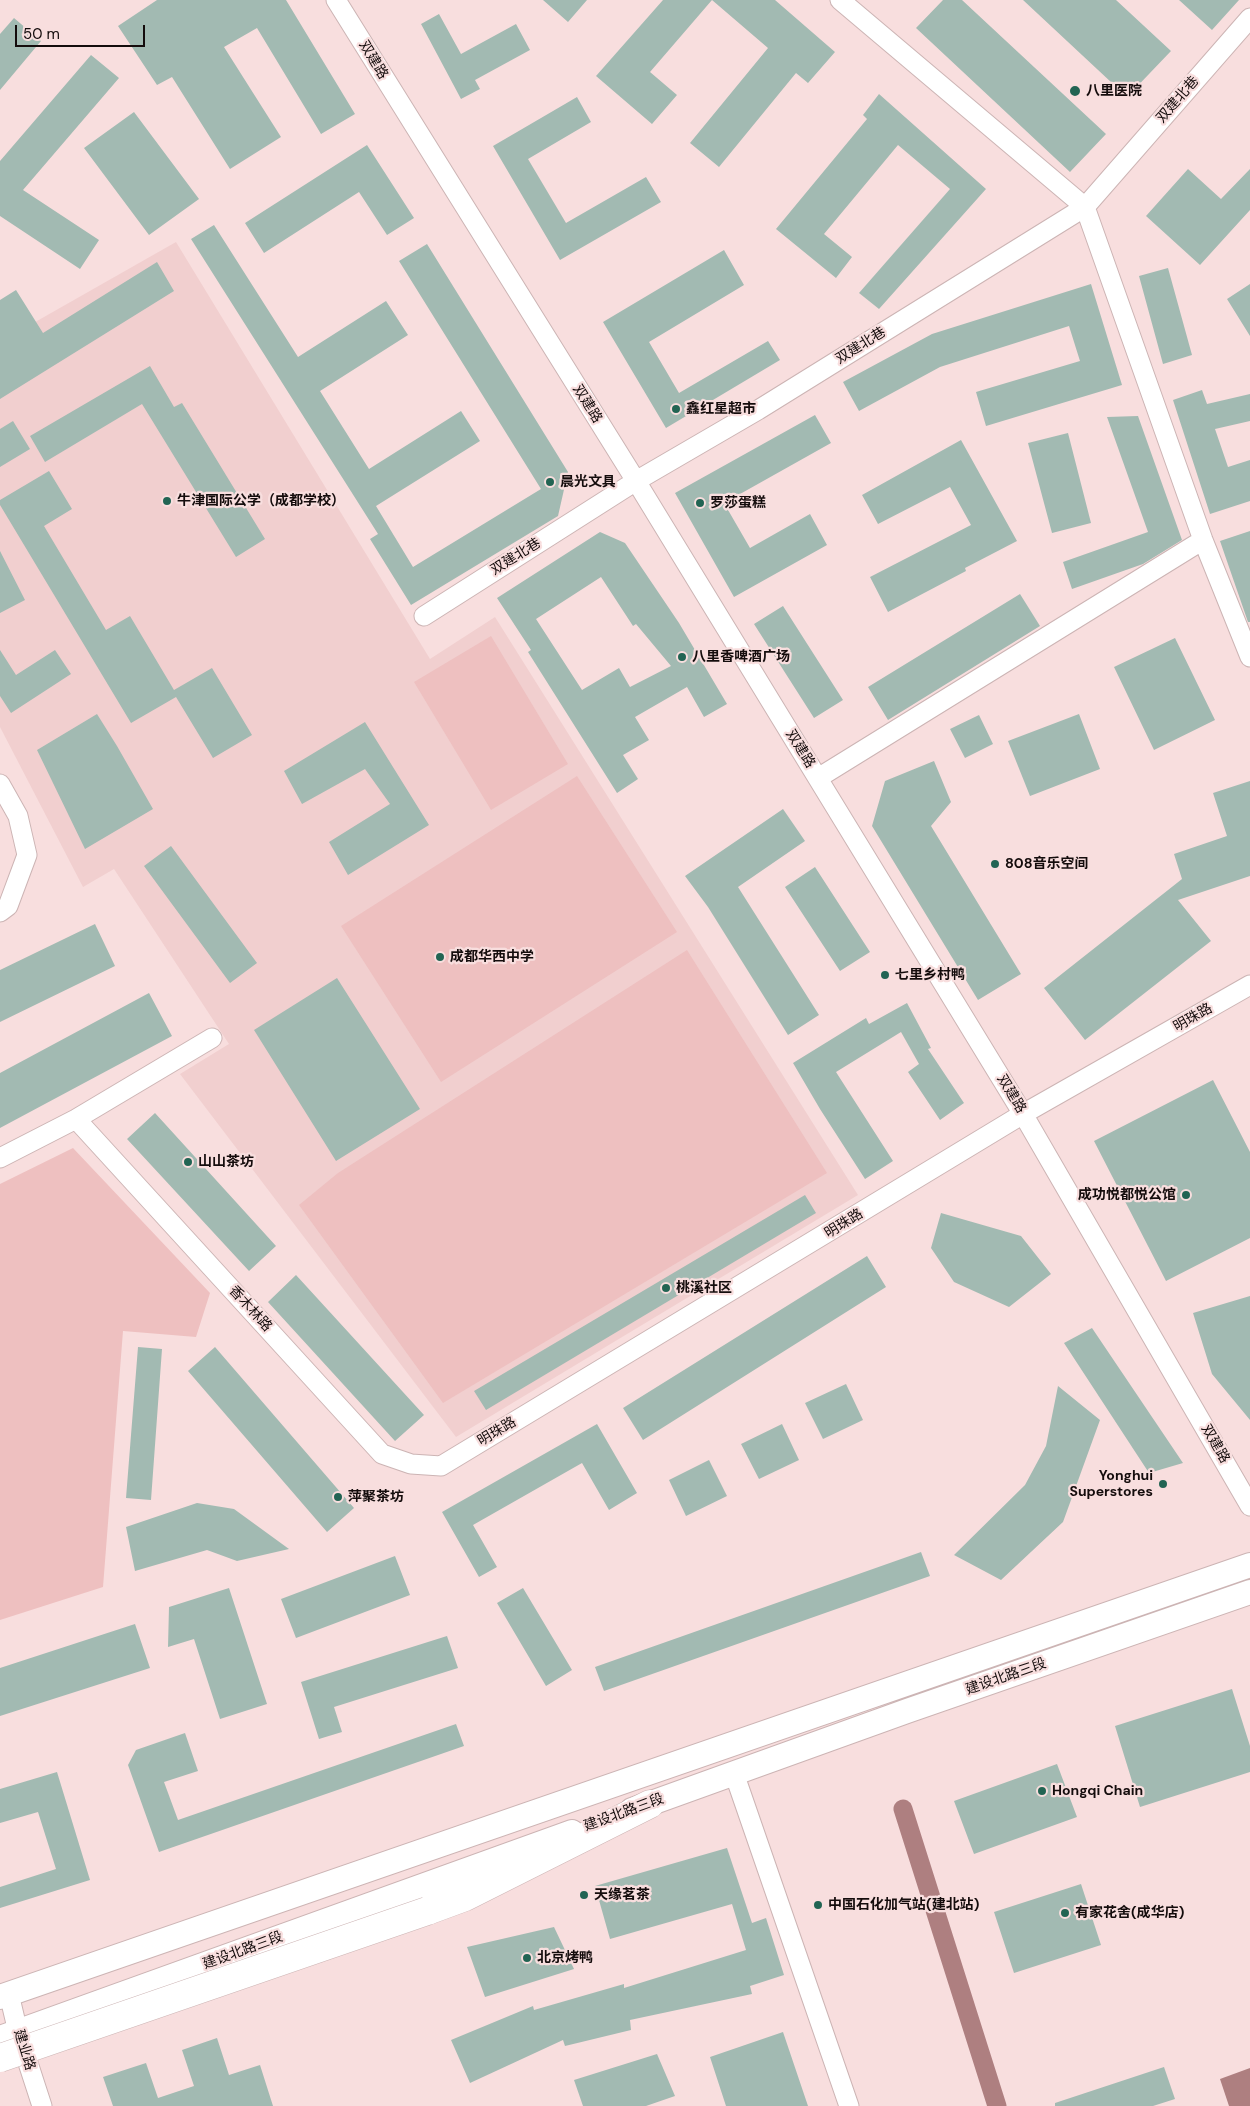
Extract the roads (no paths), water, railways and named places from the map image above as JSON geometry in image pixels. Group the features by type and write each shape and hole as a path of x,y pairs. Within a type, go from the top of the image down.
{"highway":[{"path":"0,2058 427,1912 465,1897 650,1804"}],"main road":[{"name":"建设北路三段","path":"5,1995 1250,1566"},
{"name":"建设北路三段","path":"9,2035 734,1773 1250,1592"}],"street":[{"name":"双建路","path":"336,0 636,481 1024,1114 1250,1506"},
{"path":"840,0 1085,207 1203,540 1250,657"},
{"name":"双建北巷","path":"424,616 636,481 758,410 1085,207 1250,18"},
{"path":"818,778 1203,540"},
{"path":"0,784 18,816 27,855 8,906 0,912"},
{"name":"明珠路","path":"441,1466 825,1236 1024,1114 1250,985"},
{"path":"0,1158 76,1119 212,1038"},
{"name":"香木林路","path":"76,1119 382,1454 411,1464 441,1466"},
{"path":"734,1773 849,2106"},
{"name":"建业路","path":"5,1995 9,2035 42,2106"}],"waterway":[{"path":"903,1809 997,2106"}],"place":[{"name":"八里医院","path":"1075,91"},
{"name":"鑫红星超市","path":"676,409"},
{"name":"晨光文具","path":"550,482"},
{"name":"牛津国际公学（成都学校）","path":"167,501"},
{"name":"罗莎蛋糕","path":"700,503"},
{"name":"八里香啤酒广场","path":"682,657"},
{"name":"808音乐空间","path":"995,864"},
{"name":"成都华西中学","path":"440,957"},
{"name":"七里乡村鸭","path":"885,975"},
{"name":"山山茶坊","path":"188,1162"},
{"name":"成功悦都悦公馆","path":"1186,1195"},
{"name":"桃溪社区","path":"666,1288"},
{"name":"Yonghui Superstores","path":"1163,1484"},
{"name":"萍聚茶坊","path":"338,1497"},
{"name":"Hongqi Chain","path":"1042,1791"},
{"name":"天缘茗茶","path":"584,1895"},
{"name":"中国石化加气站(建北站)","path":"818,1905"},
{"name":"有家花舍(成华店)","path":"1065,1913"},
{"name":"北京烤鸭","path":"527,1958"}]}
